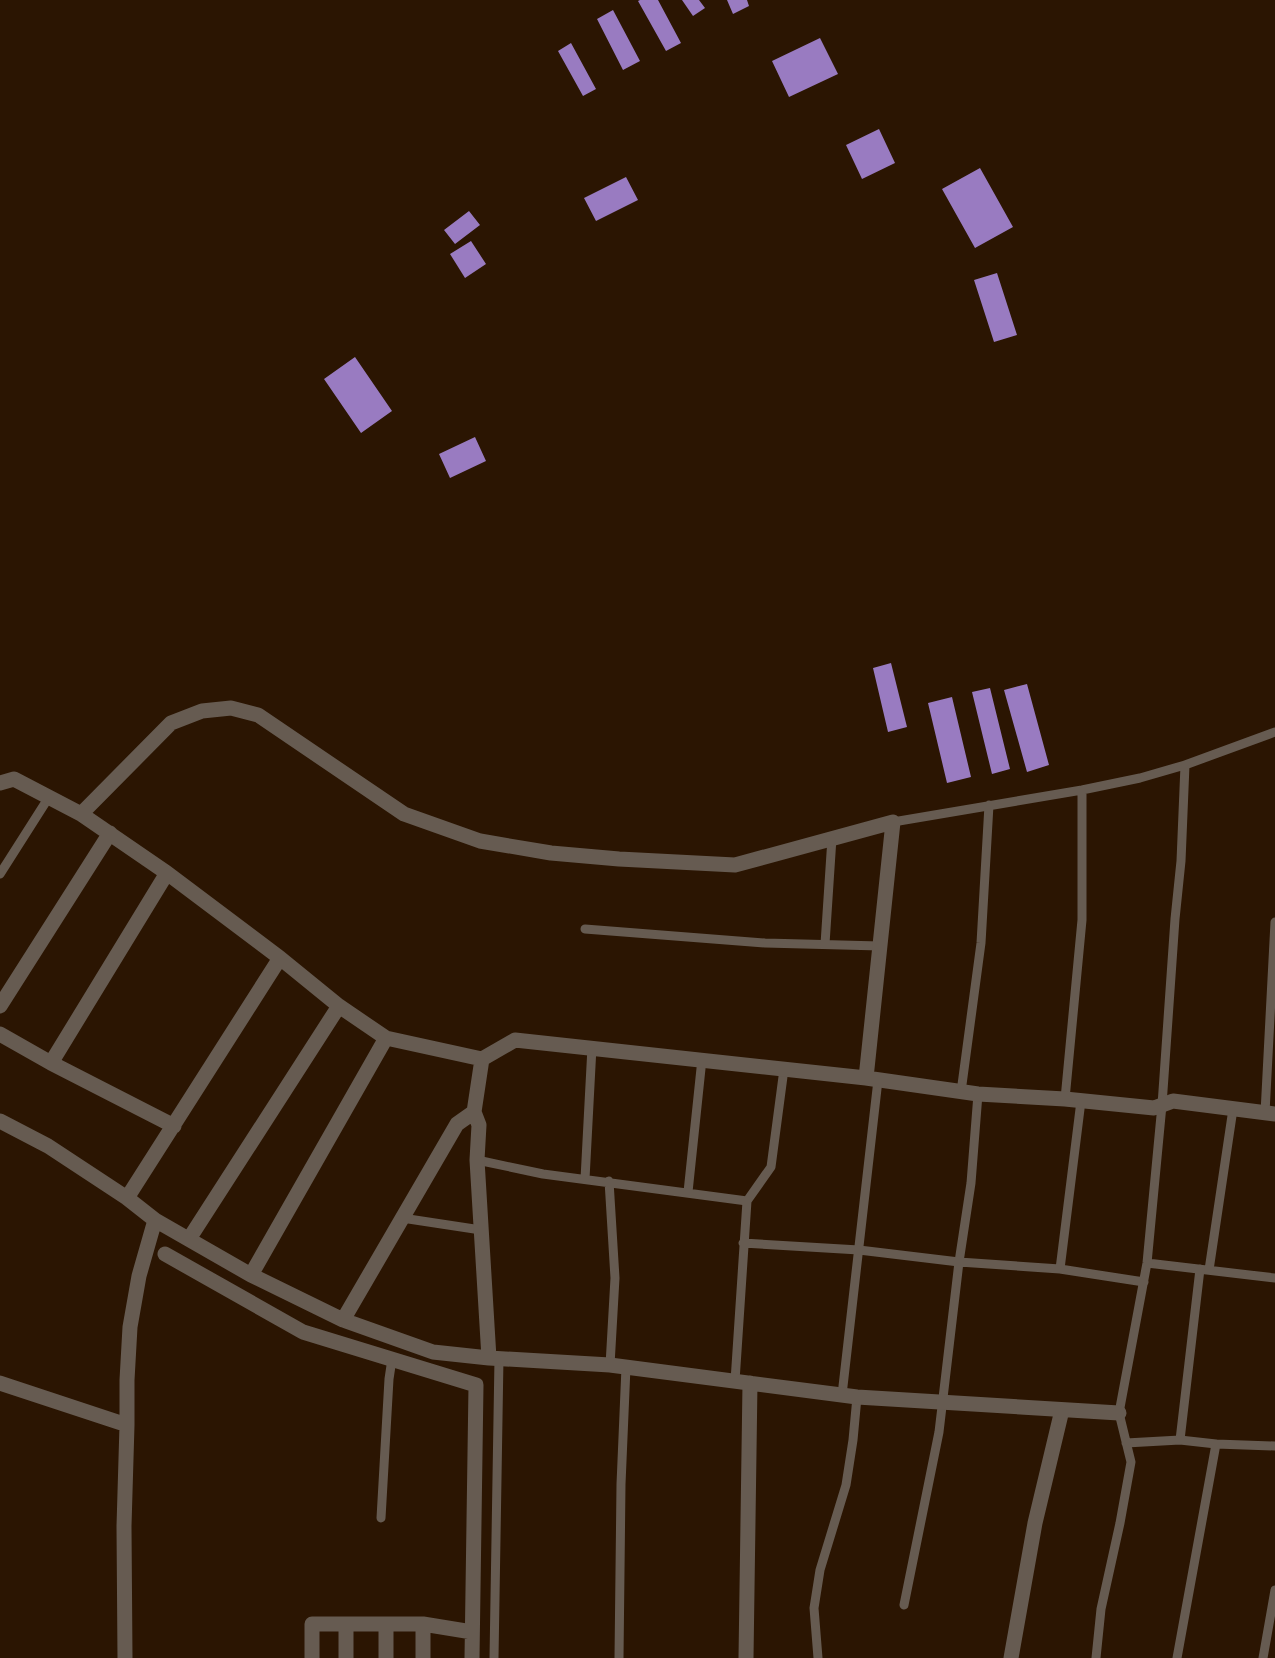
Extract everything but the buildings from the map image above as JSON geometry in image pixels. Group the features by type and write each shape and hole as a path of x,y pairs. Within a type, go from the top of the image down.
{"street":[{"path":"81,814 171,723 202,711 231,708 258,715 404,814 480,841 551,853 735,865 893,822 880,946 872,1079"},
{"path":"0,783 14,779 81,814 110,833 280,958 339,1006 386,1038 482,1059 515,1040 702,1059 978,1094 1065,1099 1154,1108 1173,1101 1270,1114"},
{"path":"0,1006 110,833"},
{"path":"51,1063 167,873"},
{"path":"127,1198 280,958"},
{"path":"189,1239 339,1006"},
{"path":"0,1034 174,1126"},
{"path":"251,1275 386,1038"},
{"path":"482,1059 474,1112 479,1125 477,1160 481,1230 494,1358"},
{"path":"343,1320 457,1124 474,1112"},
{"path":"0,1122 48,1146 127,1198 155,1220 251,1275 343,1320 433,1352 610,1365 850,1396 1119,1413"},
{"path":"125,1658 124,1526 130,1327 139,1276 155,1220"},
{"path":"165,1254 303,1332 476,1385 472,1658"},
{"path":"742,1382 746,1658"},
{"path":"0,1383 127,1425"},
{"path":"1011,1658 1035,1523 1062,1410"},
{"path":"312,1658 312,1624 423,1624 472,1632"},
{"path":"346,1624 346,1658"},
{"path":"386,1624 386,1658"},
{"path":"423,1624 423,1658"}],"lane":[{"path":"893,822 1140,778 1185,765 1275,732"},
{"path":"1096,1658 1101,1609 1131,1462 1119,1413 1147,1263 1162,1104 1174,919 1181,861 1185,765"},
{"path":"1065,1099 1082,920 1082,790"},
{"path":"0,874 50,797"},
{"path":"961,1092 981,943 989,805"},
{"path":"825,944 832,838"},
{"path":"1270,1114 1275,922"},
{"path":"585,929 765,943 880,946"},
{"path":"585,1179 592,1047"},
{"path":"688,1192 702,1059"},
{"path":"742,1382 743,1242 747,1201 771,1167 784,1069"},
{"path":"818,1658 814,1608 820,1570 846,1485 854,1440 850,1396 872,1079"},
{"path":"904,1605 939,1432 959,1262 971,1183 978,1094"},
{"path":"1060,1269 1081,1101"},
{"path":"1180,1440 1205,1270 1233,1109"},
{"path":"477,1160 543,1174 747,1201"},
{"path":"609,1181 615,1278 610,1365"},
{"path":"402,1218 481,1230"},
{"path":"743,1242 859,1250 959,1262 1060,1269 1144,1282"},
{"path":"1147,1263 1275,1278"},
{"path":"494,1358 494,1658"},
{"path":"381,1518 392,1359"},
{"path":"619,1658 621,1484 626,1367"},
{"path":"1126,1443 1180,1440 1275,1446"},
{"path":"1176,1658 1216,1444"},
{"path":"1263,1658 1275,1590"}]}
